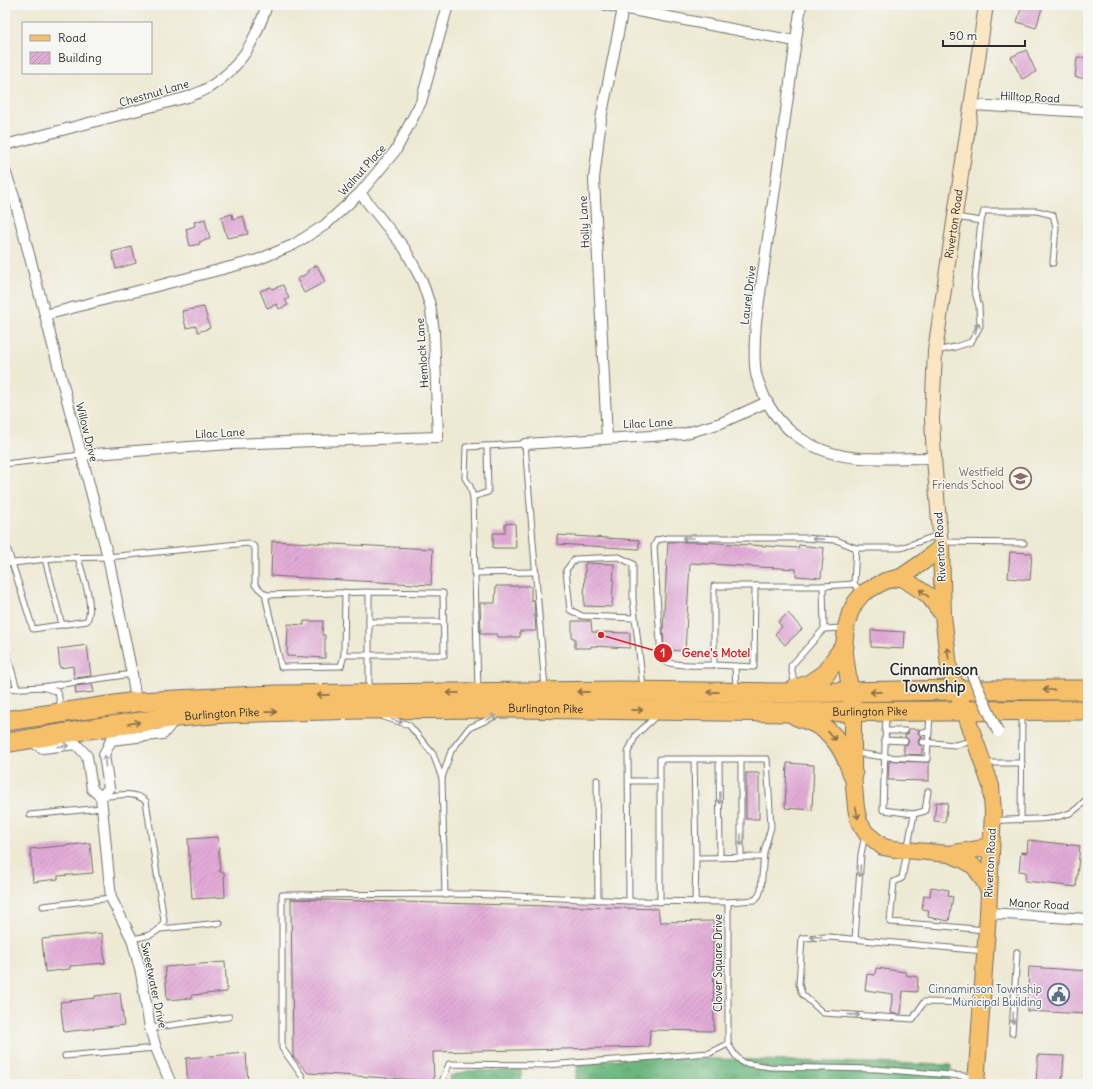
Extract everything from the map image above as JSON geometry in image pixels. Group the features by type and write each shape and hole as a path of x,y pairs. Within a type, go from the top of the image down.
{"highway":[{"path":"786,693 810,684 825,674 844,647"},
{"name":"Burlington Pike","path":"5,743 177,717 478,693 786,693 957,690 1088,690"},
{"name":"Burlington Pike","path":"7,720 136,702 276,695 364,702 514,708 786,712 1088,710"},
{"path":"786,712 816,723 830,733 840,745 848,759 853,774"}],"main road":[{"name":"Riverton Road","path":"976,1081 988,913 992,822 991,786 949,667 943,615 932,419 935,351 986,5"},
{"path":"940,541 923,562 901,577 858,588 855,603 850,613 846,627 844,647 853,712 853,774 856,808 859,822 866,833 883,847 949,854 968,861 979,871 988,889"},
{"path":"901,577 928,595 943,615"},
{"path":"949,854 991,844"}],"street":[{"name":"Chestnut Lane","path":"5,145 188,97 207,89 240,62 259,29 266,5"},
{"name":"Walnut Place","path":"46,315 257,260 293,245 326,225 360,193 396,150 421,102 448,5"},
{"path":"606,5 795,41"},
{"name":"Laurel Drive","path":"801,5 756,322 754,358 756,376 767,402 782,423 801,440 812,446 836,454 859,458 934,458"},
{"name":"Holly Lane","path":"607,438 594,179 602,119 623,8"},
{"name":"Hilltop Road","path":"971,105 1088,112"},
{"name":"Willow Drive","path":"5,171 14,197 46,315 108,557 132,674 136,702"},
{"name":"Hemlock Lane","path":"360,193 405,249 422,281 428,299 434,331 438,437"},
{"name":"Lilac Lane","path":"525,444 684,434 721,423 767,402"},
{"name":"Lilac Lane","path":"81,455 230,444 438,437"},
{"path":"971,673 998,732"},
{"name":"Sweetwater Drive","path":"171,1084 156,1048 150,1028 141,973 132,940 111,898 101,797 108,788 104,755 111,740 163,734 177,717"},
{"name":"Sweetwater Drive","path":"26,739 43,748 76,744 87,756 92,789 101,797"},
{"name":"Manor Road","path":"988,913 1088,919"}],"lane":[{"path":"935,351 971,342 980,326 979,306 974,289 981,221 984,211 1037,211 1053,215 1056,227 1053,263"},
{"path":"954,216 981,221"},
{"path":"478,693 473,497 470,486 465,478 466,447 525,444 545,692"},
{"path":"473,497 488,492 487,446"},
{"name":"Lilac Lane","path":"5,464 81,455"},
{"path":"755,586 754,667 670,663 663,662 660,659 654,546 657,540 667,538 803,538 836,540 856,548 901,548 940,541 1024,543"},
{"path":"5,541 33,629 87,621 90,614 89,603 78,557"},
{"path":"5,564 45,559 108,557 248,543 255,547 255,585 266,595 281,667 341,666 344,655 345,592"},
{"path":"714,665 714,586 823,586 858,588 856,548"},
{"path":"635,618 582,616 570,610 566,570 575,559 619,557 632,564 633,599 644,692"},
{"path":"45,559 62,625"},
{"path":"474,573 536,572"},
{"path":"786,693 794,682 791,666 824,629 823,586"},
{"path":"266,595 345,592 443,593 444,655 344,655"},
{"path":"369,592 369,656 364,702 409,725 433,754 442,778 445,894"},
{"path":"369,622 443,622"},
{"path":"824,629 846,627"},
{"path":"5,648 17,688"},
{"path":"735,666 736,693"},
{"path":"5,689 42,687 132,674"},
{"path":"42,687 58,692 62,713"},
{"path":"442,778 451,751 469,728 514,708"},
{"path":"629,901 628,752 636,734 661,710"},
{"path":"853,752 884,757 927,759 930,711"},
{"path":"1021,820 1022,711"},
{"path":"886,712 882,810 914,814 925,811 928,791"},
{"path":"885,731 905,731"},
{"path":"922,732 929,732"},
{"path":"884,740 905,741"},
{"path":"922,742 955,745 976,741"},
{"path":"660,902 660,759 767,759 771,827 763,857 759,895 755,900 728,902"},
{"path":"694,759 696,858 695,902"},
{"path":"719,759 720,857"},
{"path":"741,759 741,856"},
{"path":"983,763 1022,763"},
{"path":"597,780 598,900"},
{"path":"629,782 660,781"},
{"path":"101,797 132,794 140,796 146,801 164,921 161,929 156,933 132,940"},
{"path":"992,822 1046,818 1070,813 1081,805 1088,797"},
{"path":"30,815 102,808"},
{"path":"914,814 906,850 902,878 894,882 890,922 986,930"},
{"path":"855,939 861,854 866,833"},
{"path":"696,858 741,856 763,857"},
{"name":"Clover Square Drive","path":"304,1084 302,1076 282,1048 282,895 469,894 660,902 728,902 728,1044"},
{"path":"43,906 111,898"},
{"path":"161,929 220,923"},
{"path":"981,1004 924,1002 913,1019 823,1013 802,994 799,984 802,938 829,937 985,952"},
{"path":"1012,1033 1017,952"},
{"path":"5,961 5,971"},
{"path":"150,1028 229,1017"},
{"path":"441,1084 449,1064 546,1065 710,1053 728,1044 735,1055 743,1063 763,1066 876,1069 976,1081"},
{"path":"65,1056 156,1048"}],"green space":[{"path":"639,1057 951,1065 950,1084 575,1084 578,1063"},
{"path":"521,1070 522,1084 448,1084 450,1076 468,1071"}],"building":[{"path":"1022,5 1043,5 1036,28 1017,22"},
{"path":"1026,50 1036,72 1022,79 1011,57"},
{"path":"1077,57 1088,58 1088,79 1075,77"},
{"path":"232,214 233,219 243,216 248,234 227,238 221,217"},
{"path":"205,219 210,239 199,242 200,244 190,246 186,229 195,226 194,222"},
{"path":"132,247 136,263 116,269 112,252"},
{"path":"317,265 325,282 304,293 297,279 308,273 307,271"},
{"path":"283,285 289,298 285,300 288,305 279,309 277,304 267,308 260,291"},
{"path":"204,307 210,328 198,332 196,326 186,328 182,311"},
{"path":"515,523 516,548 493,548 493,533 505,533 505,524"},
{"path":"557,535 639,540 639,549 557,544"},
{"path":"272,541 433,549 431,585 271,576"},
{"path":"668,542 701,542 798,548 799,545 824,548 821,578 796,576 796,569 690,563 685,651 664,650 663,630"},
{"path":"1010,552 1032,553 1030,580 1008,578"},
{"path":"585,563 614,564 612,607 584,606"},
{"path":"496,586 531,586 531,600 534,600 536,631 520,631 520,637 497,637 497,634 481,634 480,603 495,603"},
{"path":"788,613 802,629 785,645 775,634 782,627 778,622"},
{"path":"304,621 323,621 322,635 325,635 325,658 287,656 288,624 304,625"},
{"path":"572,621 591,621 592,632 630,633 630,648 591,646 591,648 575,648 575,638 572,638"},
{"path":"871,630 905,632 904,649 871,647"},
{"path":"87,645 91,676 74,678 73,666 60,668 58,649"},
{"path":"92,684 94,692 76,694 75,686"},
{"path":"908,729 919,729 918,733 922,736 922,738 919,739 918,742 919,745 922,746 922,755 904,754 904,745 909,742 905,737 905,735 909,733"},
{"path":"889,761 929,762 929,781 888,780"},
{"path":"787,763 814,765 812,810 785,808"},
{"path":"746,773 759,773 759,819 746,819"},
{"path":"936,802 948,803 945,822 934,821"},
{"path":"218,837 220,872 224,872 225,897 192,899 188,839"},
{"path":"1028,840 1080,846 1076,887 1025,881 1026,872 1019,871 1021,852 1027,853"},
{"path":"90,843 93,873 58,876 58,879 33,882 30,849"},
{"path":"931,887 949,890 948,896 953,897 949,921 928,917 929,910 922,909 924,895 930,896"},
{"path":"291,899 658,909 660,922 713,921 714,1031 650,1030 649,1047 433,1052 434,1081 308,1073 293,1056"},
{"path":"102,933 105,963 70,966 70,969 45,972 42,939"},
{"path":"225,962 227,992 192,995 192,998 167,1000 165,967"},
{"name":"Cinnaminson Township Municipal Building","path":"1029,967 1088,971 1088,1014 1027,1011"},
{"path":"876,968 906,972 906,975 918,977 917,992 903,991 901,1014 890,1013 893,994 865,990 867,974 875,975"},
{"path":"120,993 124,1025 64,1032 60,1002 95,998 95,996"},
{"path":"246,1053 248,1083 188,1084 186,1058"},
{"path":"1038,1055 1064,1056 1062,1084 1036,1084"}],"place":[{"name":"Westfield Friends School","path":"1020,478"},
{"name":"Gene's Motel","path":"601,635"},
{"name":"Cinnaminson Township Municipal Building","path":"1058,995"}],"district":[{"name":"Cinnaminson Township","path":"934,678"}]}
